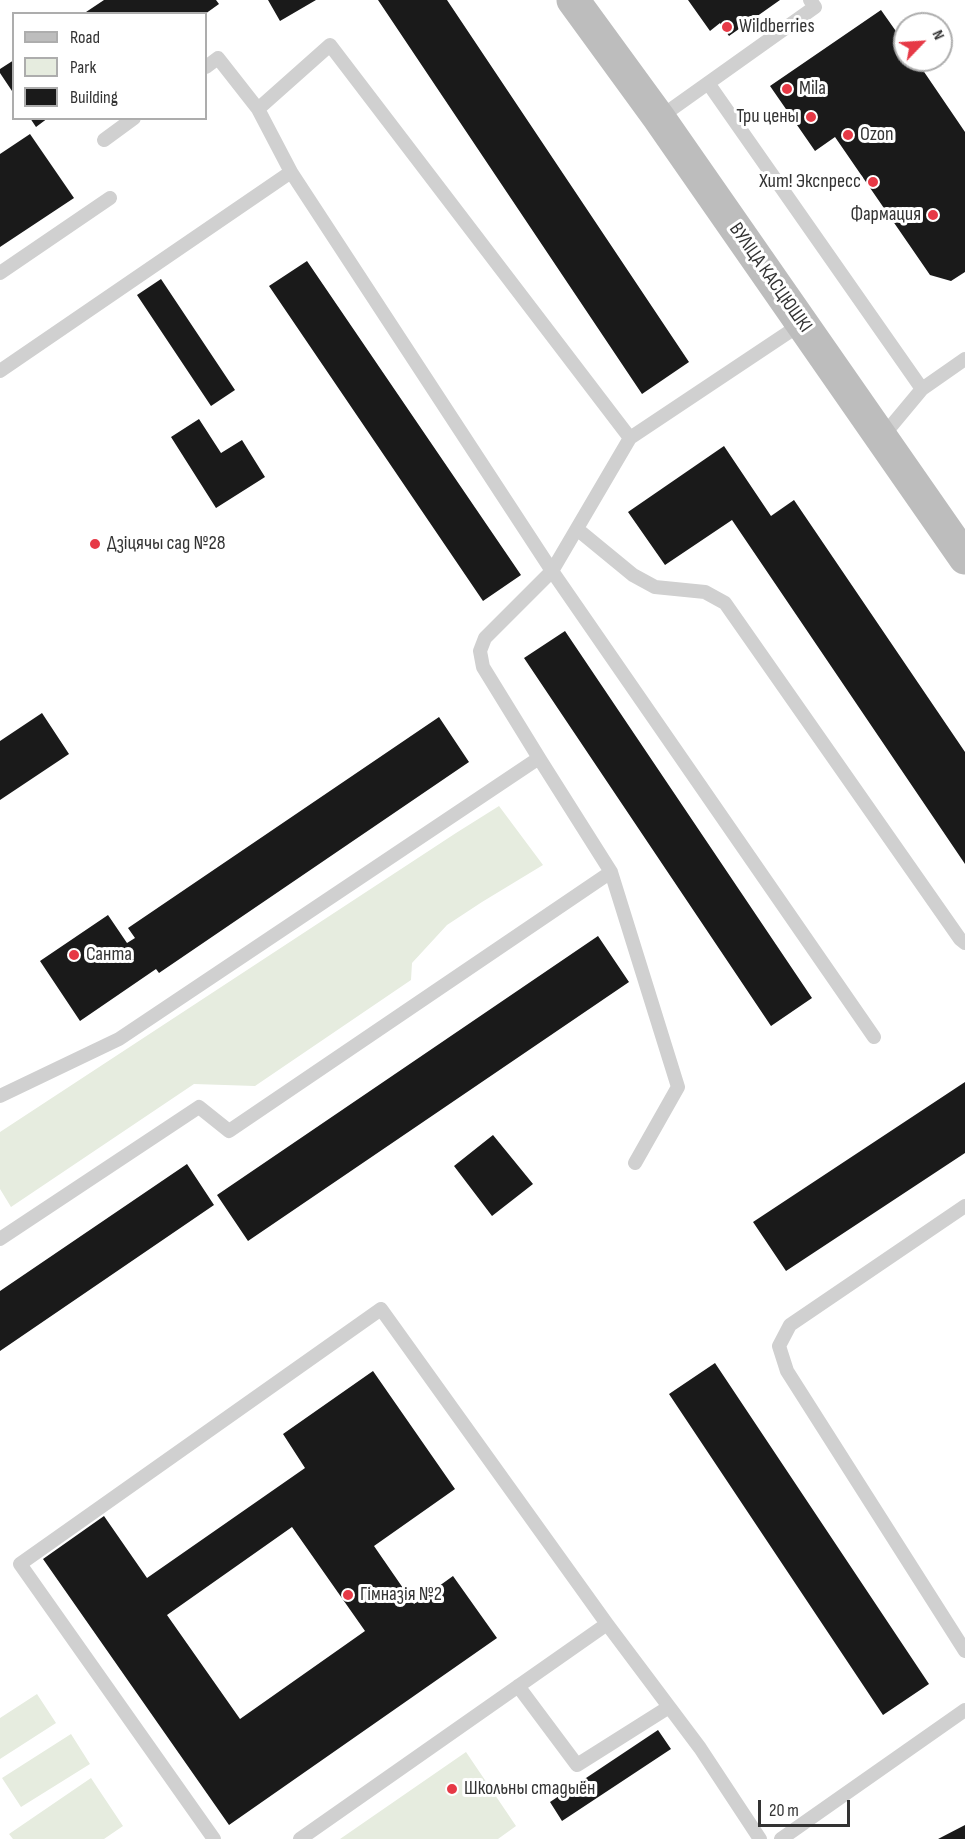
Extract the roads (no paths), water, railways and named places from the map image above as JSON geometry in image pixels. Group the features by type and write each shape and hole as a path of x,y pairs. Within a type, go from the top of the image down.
{"street":[{"name":"ВУЛІЦА КАСЦЮШКІ","path":"573,0 659,118 965,558"}],"lane":[{"path":"659,118 815,7 810,0"},
{"path":"258,109 330,45 630,438"},
{"path":"207,66 218,58 258,109 291,172 552,572 874,1037"},
{"path":"708,83 922,389"},
{"path":"104,140 131,120"},
{"path":"0,371 291,172"},
{"path":"0,273 110,198"},
{"path":"635,1162 678,1087 611,872 483,667 480,651 485,638 552,572 630,438 801,324"},
{"path":"881,437 922,389 965,359"},
{"path":"576,529 633,575 655,587 705,592 725,603 965,943"},
{"path":"0,1096 119,1039 539,758"},
{"path":"0,1239 199,1107 229,1131 611,872"},
{"path":"965,1206 790,1325 779,1346 787,1371 965,1651"},
{"path":"214,1839 20,1564 381,1309 607,1624 700,1748 760,1839"},
{"path":"300,1839 607,1624"},
{"path":"518,1686 577,1766 669,1707"},
{"path":"785,1838 965,1710"}],"place":[{"name":"Wildberries","path":"727,27"},
{"name":"Mila","path":"787,89"},
{"name":"Три цены","path":"811,117"},
{"name":"Ozon","path":"848,135"},
{"name":"Хит! Экспресс","path":"873,182"},
{"name":"Фармация","path":"933,215"},
{"name":"Дзіцячы сад №28","path":"95,544"},
{"name":"Санта","path":"74,955"},
{"name":"Гімназія №2","path":"348,1595"},
{"name":"Школьны стадыён","path":"452,1789"}]}
